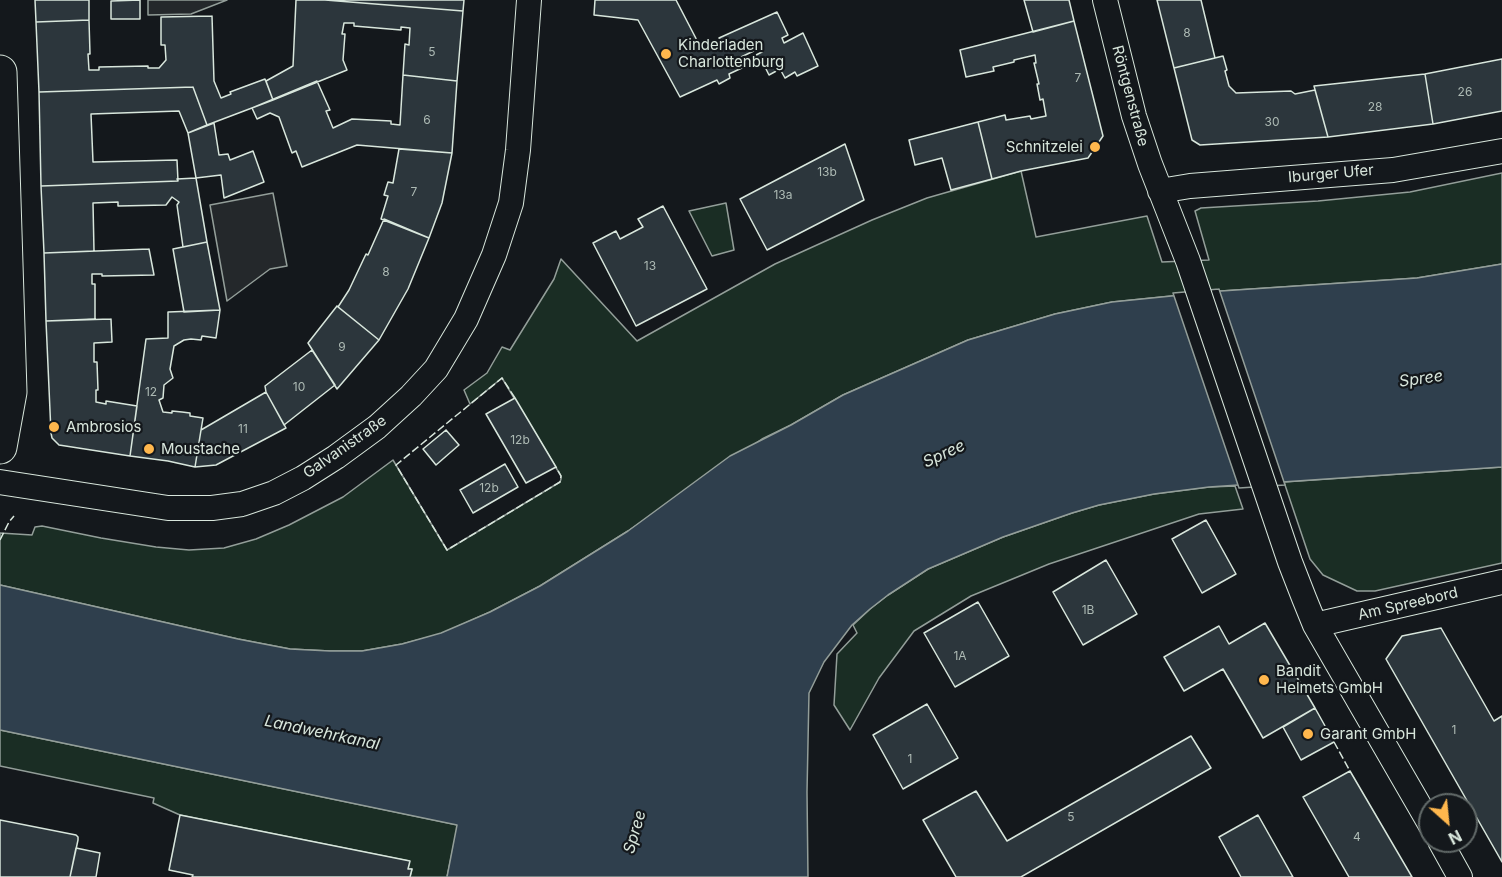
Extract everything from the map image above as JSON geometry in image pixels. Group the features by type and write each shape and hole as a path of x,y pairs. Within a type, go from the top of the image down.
{"street":[{"name":"Galvanistraße","path":"0,482 168,508 212,508 242,504 274,493 303,478 377,427 436,369 466,320 494,255 511,203 518,150 529,0"},
{"name":"Röntgenstraße","path":"1105,0 1134,116 1160,191 1188,261 1290,562 1315,625 1418,803"},
{"path":"0,72 10,392 0,447"},
{"name":"Iburger Ufer","path":"1160,191 1190,186 1393,170 1502,151"},
{"name":"Am Spreebord","path":"1315,625 1502,582"},
{"path":"1447,853 1460,877"}],"green space":[{"path":"1021,171 1036,237 1147,216 1162,262 1209,260 1195,211 1201,208 1318,201 1410,192 1502,173 1502,264 1417,278 1221,291 1112,302 1055,314 968,340 843,395 762,439 628,531 540,586 441,634 402,644 362,651 290,649 0,585 0,533 32,535 35,527 42,526 156,547 189,550 224,548 256,539 289,525 343,497 393,460 447,550 560,482 561,476 502,378 470,404 464,390 487,373 502,347 510,350 554,279 561,259 637,341 775,264 872,220 927,198"},
{"path":"726,203 734,250 712,256 689,211"},
{"path":"1502,467 1502,563 1375,591 1357,591 1323,575 1310,559 1284,482"},
{"path":"1235,486 1243,509 1199,514 1049,564 971,596 914,631 879,678 850,730 834,705 837,654 857,633 853,625 888,595 928,569 1003,537 1099,505 1154,494"},
{"path":"0,730 458,825 447,877 410,877 412,869 408,869 409,861 180,815 153,803 154,798 0,766"}],"shaded area":[{"path":"148,0 227,0 191,14 148,15"},
{"path":"273,193 287,266 270,269 227,301 210,205"}],"water":[{"path":"1502,264 1502,467 1209,487 1154,494 1099,505 1003,537 928,569 870,609 852,625 824,662 809,693 808,877 447,877 457,825 0,730 0,585 290,649 362,651 402,644 441,633 490,612 540,586 628,531 730,456 843,395 968,340 1055,314 1112,302 1221,291 1417,278"}],"pier":[{"path":"1219,289 1285,485 1239,488 1173,293"}],"building":[{"path":"35,0 89,0 89,20 36,22"},
{"path":"140,0 140,19 111,19 111,1"},
{"path":"296,0 325,0 463,11 457,81 403,75 405,44 409,45 410,28 401,27 401,30 344,23 343,60 347,70 273,100 266,81 293,66"},
{"path":"325,0 464,0 463,11"},
{"path":"595,0 676,0 702,50 721,40 719,38 777,12 788,35 782,38 784,43 803,33 818,66 797,76 795,72 785,78 780,69 769,75 756,55 762,52 760,48 739,58 744,67 729,74 730,78 719,84 717,80 680,97 638,20 594,15"},
{"path":"1024,0 1069,0 1074,21 1033,32"},
{"path":"1157,0 1201,0 1215,58 1174,68"},
{"path":"212,16 214,81 221,98 231,94 230,92 265,79 273,100 207,125 193,87 39,92 36,22 89,20 89,70 99,70 99,67 148,66 148,68 159,68 166,60 165,45 161,45 161,17"},
{"path":"1074,21 1103,136 1088,158 992,179 978,122 1005,115 1006,120 1046,116 1037,84 1039,84 1034,63 1036,63 1035,55 993,67 994,71 966,77 960,50"},
{"path":"1223,56 1229,86 1236,93 1291,91 1295,94 1315,90 1328,137 1200,145 1192,140 1174,68"},
{"path":"1502,59 1502,111 1433,124 1425,74"},
{"path":"1425,74 1433,124 1328,137 1314,86"},
{"path":"403,75 457,81 452,153 357,145 302,167 296,151 292,153 279,117 270,113 257,119 252,108 317,81 330,110 326,111 333,128 352,119 391,121 391,124 400,125"},
{"path":"193,87 207,125 188,133 179,111 91,114 93,162 177,160 178,181 41,186 39,92"},
{"path":"978,122 992,179 951,190 942,158 915,165 909,140"},
{"path":"214,123 219,155 228,154 230,160 253,151 264,182 224,198 221,175 196,178 188,133"},
{"path":"845,144 864,200 767,250 740,199"},
{"path":"399,149 452,153 442,203 429,238 381,219 388,196 384,195 388,182 393,183"},
{"path":"196,178 207,242 183,247 177,205 179,202 172,197 166,205 118,206 118,202 93,203 94,251 44,253 41,186 178,181 177,179"},
{"path":"663,206 707,289 636,326 593,243 616,231 620,239 643,227 638,219"},
{"path":"384,219 429,238 408,289 379,340 338,307 366,254 368,255"},
{"path":"207,242 220,310 184,312 173,249"},
{"path":"149,249 154,275 102,276 102,274 92,274 92,284 95,284 95,319 46,321 44,253"},
{"path":"337,306 379,340 337,389 308,343"},
{"path":"220,310 216,338 202,336 201,340 184,340 174,346 170,369 173,378 164,385 163,398 159,400 163,412 190,413 190,416 203,418 195,467 130,456 146,339 168,338 168,312"},
{"path":"111,319 112,342 94,343 98,390 96,390 96,402 106,404 106,401 137,406 130,456 59,445 52,438 51,433 46,321"},
{"path":"312,350 335,385 284,425 265,386"},
{"path":"266,392 286,428 216,465 195,467 201,430"},
{"path":"515,398 556,467 526,483 486,414"},
{"path":"446,430 459,445 436,465 423,449"},
{"path":"505,464 518,487 473,513 460,490"},
{"path":"1206,520 1236,574 1202,593 1172,539"},
{"path":"1106,560 1137,614 1083,645 1053,592"},
{"path":"978,602 1009,656 955,687 924,633"},
{"name":"Bandit Helmets GmbH","path":"1265,623 1315,708 1263,738 1223,669 1184,691 1164,657 1219,626 1229,644"},
{"path":"1441,628 1494,721 1502,716 1502,862 1478,820 1478,793 1463,793 1386,659 1402,636"},
{"path":"927,704 958,758 903,789 873,735"},
{"name":"Garant GmbH","path":"1315,708 1334,742 1301,760 1283,727"},
{"path":"1191,736 1211,768 1021,877 956,877 923,820 976,791 1007,841"},
{"path":"1350,771 1412,877 1349,877 1303,797"},
{"path":"180,815 410,861 408,869 412,869 410,877 192,877 193,875 169,870"},
{"path":"1258,815 1293,877 1241,877 1219,837"},
{"path":"0,820 76,835 78,840 70,877 0,877"},
{"path":"76,848 100,853 96,877 70,877"}],"fence":[{"path":"515,398 502,378 396,465 447,550 560,482 561,476 556,467"},
{"path":"0,540 14,516"},
{"path":"1334,742 1350,771"}],"place":[{"name":"Kinderladen Charlottenburg","path":"666,54"},
{"name":"Schnitzelei","path":"1095,147"},
{"name":"Ambrosios","path":"54,427"},
{"name":"Moustache","path":"149,449"},
{"name":"Bandit Helmets GmbH","path":"1264,680"},
{"name":"Garant GmbH","path":"1308,734"}],"water label":[{"name":"Spree","path":"1421,379"},
{"name":"Spree","path":"944,454"},
{"name":"Landwehrkanal","path":"322,733"},
{"name":"Spree","path":"635,832"}]}
